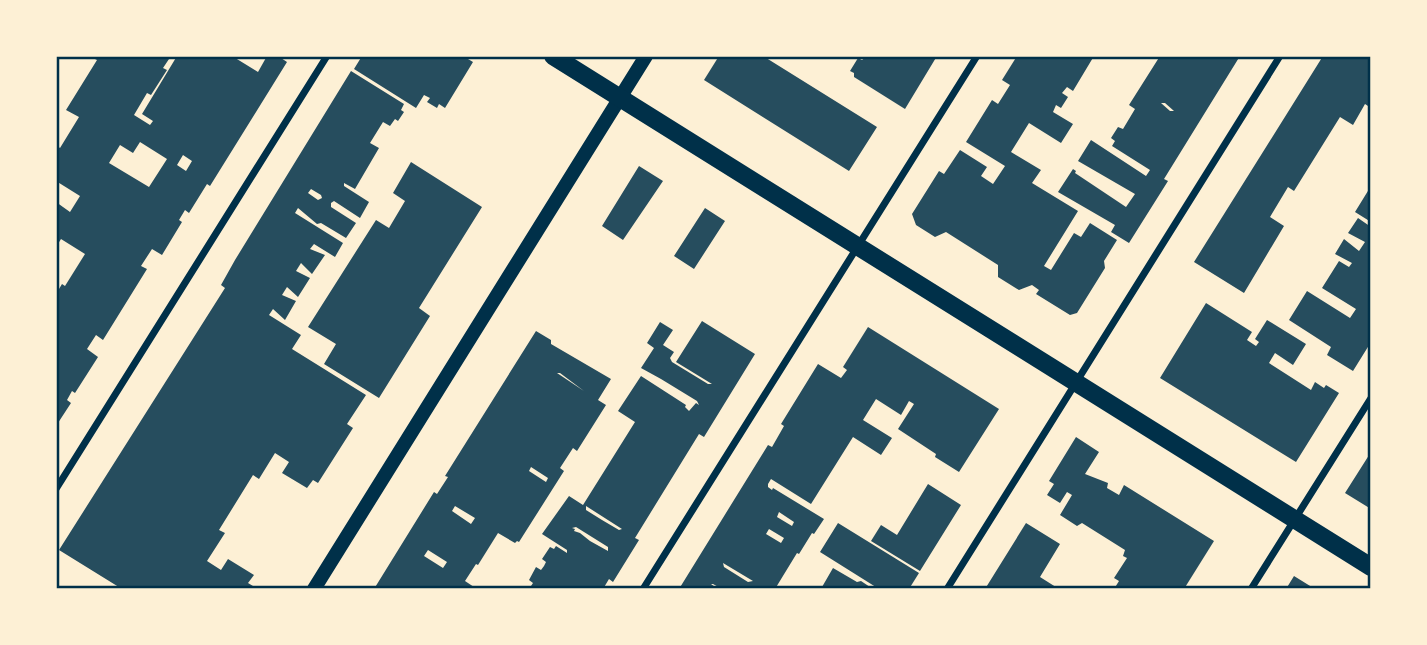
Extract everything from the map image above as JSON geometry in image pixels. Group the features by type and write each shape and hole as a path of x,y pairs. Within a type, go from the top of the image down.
{"main road":[{"path":"553,56 1371,567"},
{"path":"314,589 646,56"}],"street":[{"path":"56,489 327,56"},
{"path":"643,589 977,56"},
{"path":"947,589 1280,56"},
{"path":"1251,589 1371,398"}],"building":[{"path":"97,56 171,56 163,68 167,70 151,95 147,93 134,115 150,125 153,121 142,114 177,56 232,56 258,72 267,56 278,56 287,62 210,186 207,184 189,213 185,210 179,220 182,222 162,255 152,249 141,266 147,269 103,340 96,335 87,349 98,357 75,393 72,391 67,400 71,403 56,426 56,294 62,284 65,286 85,254 61,239 56,247 56,234 59,230 56,228 56,202 70,212 80,196 56,181 56,145 60,148 79,117 66,110 97,60","holes":["140,142 167,159 149,187 109,163 120,145 133,153","183,155 192,161 186,171 177,165"]},
{"path":"362,56 463,56 473,62 445,108 439,104 437,108 427,102 430,98 424,95 416,108 354,69"},
{"path":"719,56 763,56 877,127 849,171 704,80"},
{"path":"867,56 937,56 905,109 854,77 854,73 850,71 858,58 862,60"},
{"path":"1017,56 1094,56 1073,91 1067,87 1062,93 1068,97 1061,108 1056,105 1053,112 1073,124 1061,143 1029,123 1011,152 1041,170 1032,183 1078,211 1044,266 1051,270 1074,233 1081,237 1090,223 1117,240 1104,261 1105,268 1077,313 1070,315 1036,294 1039,290 1032,285 1019,290 998,277 998,265 946,232 935,237 916,225 912,214 939,171 944,174 960,150 987,167 981,176 993,184 1005,166 966,142 992,100 998,104 1010,85 1002,80"},
{"path":"1160,56 1240,56 1164,179 1168,181 1129,243 1111,232 1115,225 1058,192 1073,169 1126,207 1135,194 1078,161 1091,140 1146,176 1150,170 1112,146 1115,141 1111,138 1118,127 1123,129 1135,109 1129,105","holes":["1161,103 1165,103 1174,111"]},
{"path":"1323,56 1371,56 1371,108 1365,104 1353,125 1340,117 1294,191 1288,187 1270,217 1284,226 1244,293 1194,262"},
{"path":"351,71 404,104 401,110 404,112 398,121 395,119 390,126 383,122 370,143 379,148 355,189 344,183 344,186 369,202 360,218 334,201 331,203 331,207 356,223 346,238 321,223 317,224 298,208 295,213 343,243 335,257 314,244 310,249 325,255 312,274 301,263 296,271 310,278 298,297 287,287 282,295 296,301 285,320 273,309 269,315 301,335 292,349 366,395 347,424 353,428 318,483 313,480 307,488 282,473 289,462 275,453 259,479 253,475 219,530 225,533 207,561 221,570 228,559 254,575 248,583 253,586 251,589 122,589 59,550 225,288 221,285","holes":["311,189 322,198 318,200 308,193"]},
{"path":"411,162 482,207 419,308 430,316 379,398 324,364 336,344 308,327 376,220 389,228 405,201 393,193"},
{"path":"639,166 663,181 623,240 602,226"},
{"path":"1371,186 1371,222 1355,212"},
{"path":"705,208 725,221 694,269 674,256"},
{"path":"1358,218 1371,227 1371,342 1353,371 1327,355 1331,347 1289,320 1307,291 1350,318 1356,309 1322,288 1339,261 1349,267 1352,263 1335,254 1344,239 1359,251 1365,242 1348,233"},
{"path":"1206,303 1252,332 1247,340 1256,346 1259,342 1255,339 1267,320 1306,344 1293,365 1275,353 1269,363 1311,390 1315,382 1339,393 1296,462 1160,378"},
{"path":"702,321 755,354 704,437 699,434 635,538 639,540 613,582 609,579 603,589 529,589 533,583 529,580 536,567 541,570 544,566 546,562 542,559 550,547 554,549 556,546 567,553 567,550 542,534 569,496 583,505 635,422 618,411 641,376 686,405 689,411 696,403 699,405 697,401 641,368 654,348 647,343 660,322 673,330 663,345 674,352 670,358 672,362 712,384 676,362","holes":["586,506 622,529 619,530 586,510","576,527 608,547 608,551 574,531 572,528"]},
{"path":"868,327 999,409 959,472 898,429 914,404 909,401 901,415 876,399 863,420 892,438 881,455 853,437 811,504 771,479 768,484 772,490 773,488 824,519 799,554 797,553 775,589 722,589 711,584 718,589 679,589 768,445 772,447 784,426 781,424 818,364 841,378 847,370 843,367","holes":["779,512 794,522 792,526 777,517","769,529 784,538 781,543 766,534","723,563 753,581 748,582 724,567"]},
{"path":"536,331 551,340 551,344 611,379 598,400 606,405 577,451 573,448 560,468 564,471 519,542 515,543 498,533 465,581 477,589 374,589 434,492 437,494 448,477 445,476","holes":["531,467 548,478 546,482 529,471","455,506 475,518 471,524 452,511","428,550 447,562 443,568 424,556"]},
{"path":"1076,437 1099,452 1085,474 1108,483 1107,488 1119,495 1124,485 1214,541 1184,589 1114,589 1119,581 1114,578 1127,558 1123,556 1125,550 1082,523 1077,526 1060,515 1072,495 1067,492 1060,503 1047,495 1054,484 1049,481"},
{"path":"1371,452 1371,509 1345,493"},
{"path":"928,484 961,505 920,571 871,541 881,525 897,535"},
{"path":"838,523 919,573 909,589 879,589 820,552"},
{"path":"1026,523 1060,544 1040,577 1059,589 985,589"},
{"path":"833,568 873,589 825,589 822,587"},
{"path":"1294,576 1315,589 1286,589"}]}
